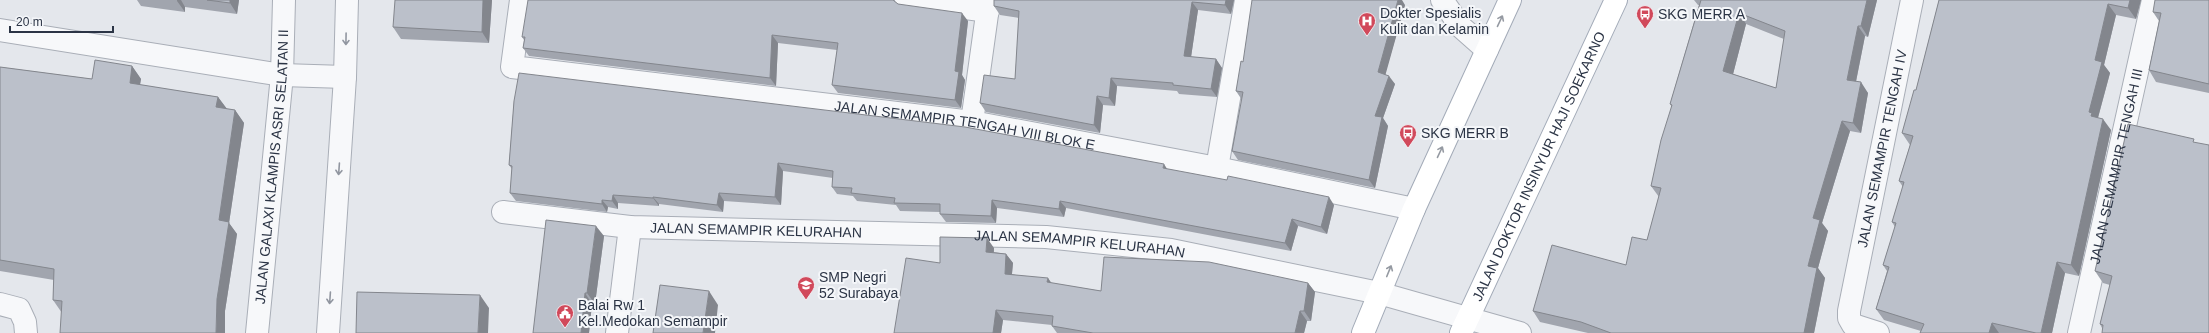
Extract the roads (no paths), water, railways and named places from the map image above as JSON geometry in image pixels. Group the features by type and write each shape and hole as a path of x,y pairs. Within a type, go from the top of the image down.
{"main road":[{"path":"1363,333 1414,209 1510,0"},
{"name":"JALAN DOKTOR INSINYUR HAJI SOEKARNO","path":"1464,326 1616,0"}],"street":[{"name":"JALAN GALAXI KLAMPIS ASRI SELATAN II","path":"258,333 282,75 284,0"},
{"path":"328,333 345,77 347,0"},
{"name":"JALAN SEMAMPIR TENGAH VIII BLOK E","path":"521,0 512,67 972,122 1217,168 1414,209"},
{"path":"906,0 988,6 972,122"},
{"path":"1217,168 1246,0"},
{"path":"1442,0 1461,27 1487,50"},
{"name":"JALAN SEMAMPIR TENGAH IV","path":"1852,329 1849,318 1852,297 1912,0"},
{"name":"JALAN SEMAMPIR TENGAH III","path":"2079,333 2153,0"},
{"path":"0,30 282,75 345,77"},
{"name":"JALAN SEMAMPIR KELURAHAN","path":"503,212 630,227 1046,237 1171,250 1380,294 1464,326 1520,333"},
{"path":"617,333 630,227"},
{"path":"0,304 19,309 25,322 26,333"},
{"path":"1852,329 1878,333"}],"place":[{"name":"SKG MERR A","path":"1645,29"},
{"name":"Dokter Spesialis Kulit dan Kelamin","path":"1367,36"},
{"name":"SKG MERR B","path":"1408,148"},
{"name":"SMP Negri 52 Surabaya","path":"806,300"},
{"name":"Balai Rw 1 Kel.Medokan Semampir","path":"565,328"}]}
